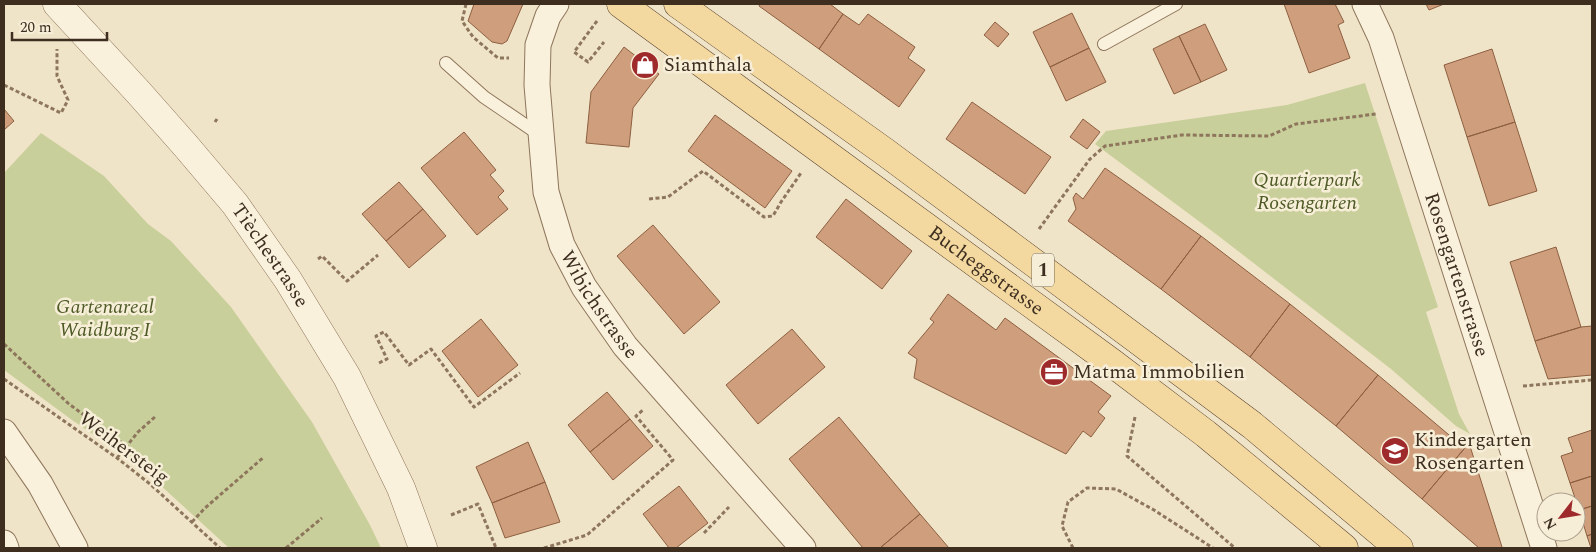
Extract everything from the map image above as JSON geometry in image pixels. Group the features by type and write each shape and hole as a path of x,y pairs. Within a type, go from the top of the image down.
{"main road":[{"name":"Bucheggstrasse","path":"678,4 885,152 1252,425 1399,548"},
{"name":"Bucheggstrasse","path":"611,10 1119,368 1206,434 1344,548"}],"street":[{"name":"Tièchestrasse","path":"56,4 139,93 204,167 234,204 288,280 347,377 401,488 423,548"},
{"name":"Wibichstrasse","path":"556,4 548,16 538,45 537,85 546,192 562,245 584,286 625,346 803,548"},
{"name":"Rosengartenstrasse","path":"1365,4 1382,38 1544,548"},
{"path":"4,432 40,484 74,548"},
{"path":"4,543 6,548"}],"lane":[{"path":"1104,44 1176,4"},
{"path":"446,63 484,97 540,135"}],"path":[{"path":"466,4 462,20 473,37 498,58 538,59"},
{"path":"604,42 588,62 574,52 611,10"},
{"path":"4,85 61,112 68,100 57,76 57,47"},
{"path":"1038,230 1090,159 1105,146 1182,135 1269,136 1296,124 1380,113"},
{"path":"649,199 668,197 703,171 764,217 773,216 802,172"},
{"path":"318,259 322,256 347,281 378,255"},
{"path":"379,363 387,359 376,336 384,332 408,365 431,349 474,406 520,373"},
{"path":"4,344 69,404 126,446"},
{"name":"Weihersteig","path":"4,380 117,458 150,484 220,548"},
{"path":"1520,386 1592,380"},
{"path":"544,548 587,535 673,460 636,416 665,391"},
{"path":"1136,408 1127,456 1235,548"},
{"path":"117,458 126,446 156,416"},
{"path":"192,522 205,508 264,457"},
{"path":"1073,548 1062,526 1068,502 1087,488 1116,489 1154,510 1213,548"},
{"path":"451,515 478,504 496,548"},
{"path":"704,533 724,514"},
{"path":"286,548 322,518"}],"green space":[{"name":"Quartierpark Rosengarten","path":"1365,83 1438,307 1426,312 1459,414 1470,434 1456,426 1391,369 1212,231 1095,144 1106,131 1287,105"},
{"name":"Gartenareal Waidburg I","path":"41,133 104,176 148,224 171,241 231,307 312,422 381,548 229,548 159,484 119,452 4,370 4,173"}],"building":[{"path":"474,4 523,4 507,41 502,44 492,42 468,21"},
{"path":"760,4 830,4 843,14 819,49 759,6"},
{"path":"1284,4 1335,4 1344,22 1338,25 1350,58 1309,73"},
{"path":"1426,4 1444,4 1429,10"},
{"path":"1072,13 1089,48 1050,67 1033,32"},
{"path":"843,14 859,25 868,14 915,47 908,58 925,70 899,107 819,49"},
{"path":"995,22 1009,34 998,47 984,35"},
{"path":"1205,24 1227,70 1201,82 1179,36"},
{"path":"1179,36 1201,82 1174,94 1153,49"},
{"path":"624,47 659,74 633,108 629,147 586,143 591,92"},
{"path":"1089,48 1106,82 1066,101 1050,67"},
{"path":"1492,49 1515,122 1467,137 1444,65"},
{"path":"972,102 1051,157 1025,194 946,139"},
{"path":"4,109 14,121 4,130"},
{"path":"715,115 792,171 765,208 688,151"},
{"path":"1083,119 1100,132 1087,149 1070,137"},
{"path":"1515,122 1537,191 1489,206 1467,137"},
{"path":"464,132 496,170 490,175 504,191 498,197 508,209 477,235 421,168"},
{"path":"1105,168 1201,236 1161,289 1068,221 1076,209 1073,198 1076,193 1083,199"},
{"path":"399,182 423,209 386,241 362,214"},
{"path":"846,199 912,251 882,289 816,237"},
{"path":"423,209 446,236 409,268 386,241"},
{"path":"653,225 720,302 684,334 617,256"},
{"path":"1201,236 1290,304 1250,357 1161,289"},
{"path":"1556,247 1581,327 1535,341 1510,262"},
{"path":"948,294 996,330 1005,318 1111,396 1098,412 1105,418 1091,437 1083,431 1066,454 914,378 917,359 908,353 934,322 930,319"},
{"path":"1290,304 1378,375 1336,426 1250,357"},
{"path":"481,319 518,365 478,397 442,351"},
{"path":"1592,326 1592,375 1548,379 1535,341 1581,327"},
{"path":"792,329 825,367 758,424 726,385"},
{"path":"1378,375 1455,440 1466,436 1469,443 1422,499 1336,426"},
{"path":"607,392 630,419 590,452 568,425"},
{"path":"839,417 920,514 880,548 863,548 789,459"},
{"path":"630,419 653,446 613,480 590,452"},
{"path":"1592,430 1592,476 1570,483 1561,456 1573,452 1568,438"},
{"path":"528,442 545,482 492,503 476,467"},
{"path":"1469,443 1501,548 1479,548 1422,499"},
{"path":"1592,476 1592,506 1586,508 1586,492 1573,492 1570,483"},
{"path":"545,482 560,522 505,538 492,503"},
{"path":"679,486 708,523 676,548 669,548 643,514"},
{"path":"1592,506 1592,534 1587,536 1586,533 1586,508"},
{"path":"920,514 949,548 880,548"},
{"path":"1592,534 1592,548 1591,548 1587,536"}],"place":[{"name":"Siamthala","path":"645,65"},
{"name":"Matma Immobilien","path":"1054,372"},
{"name":"Kindergarten Rosengarten","path":"1395,451"}]}
